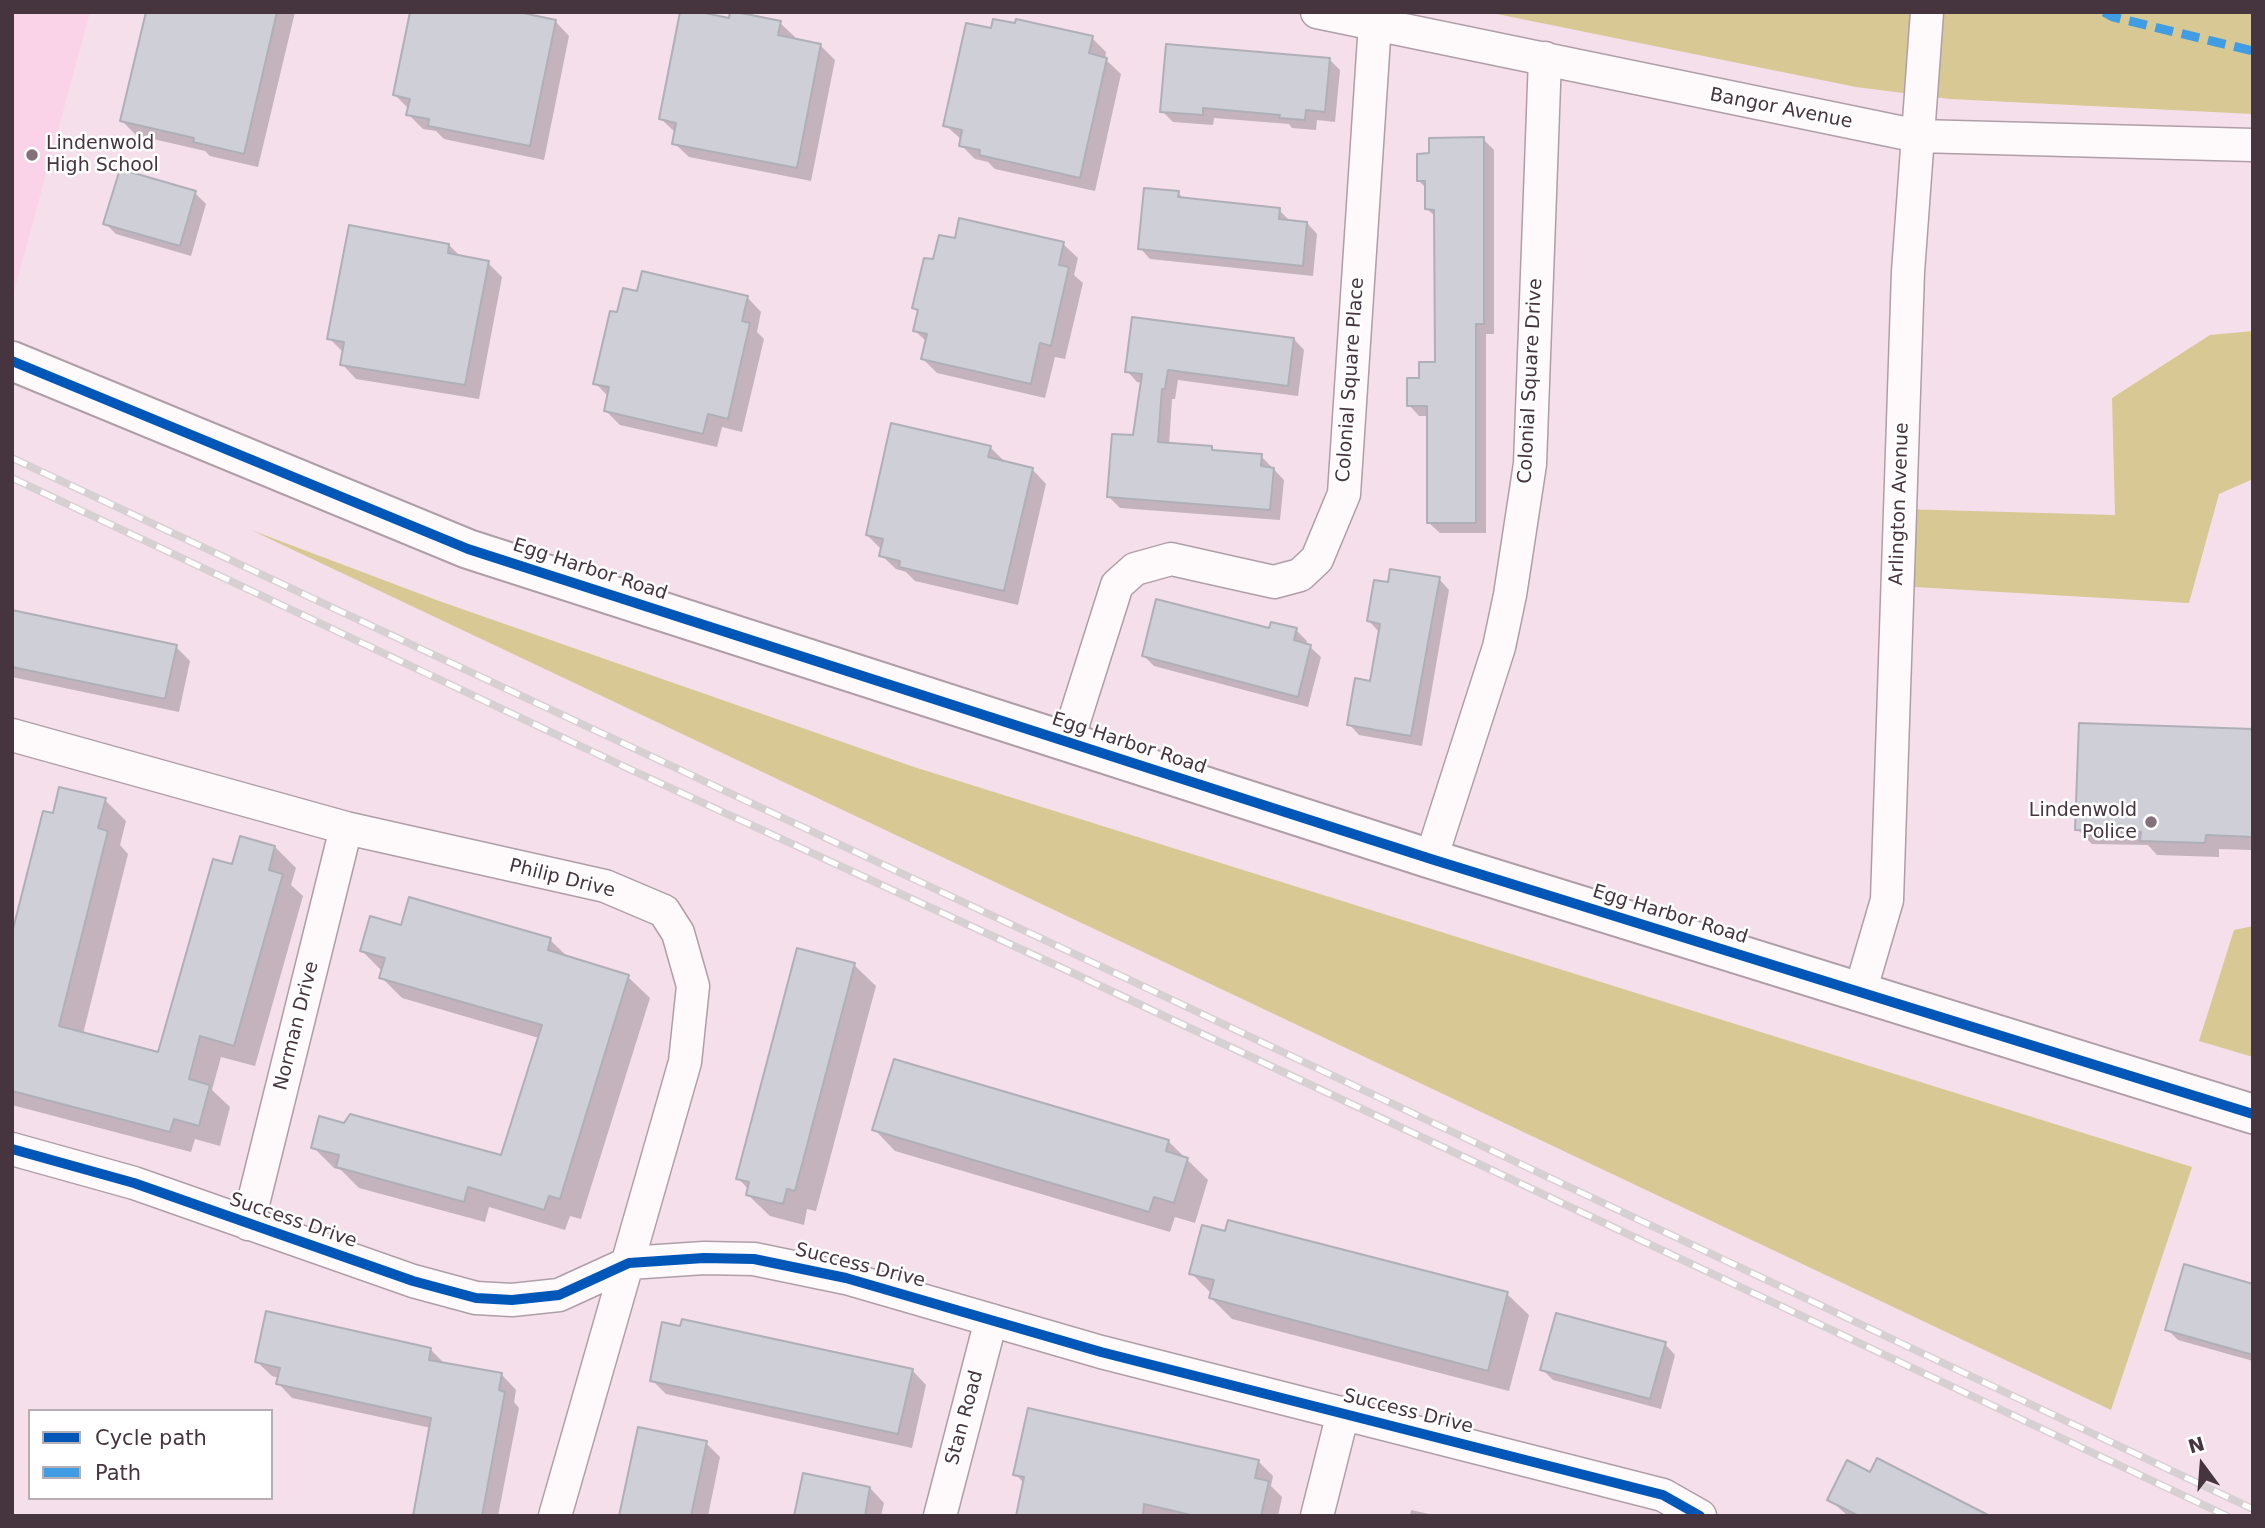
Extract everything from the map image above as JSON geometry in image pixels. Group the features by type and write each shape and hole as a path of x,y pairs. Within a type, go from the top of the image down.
{"street":[{"name":"Bangor Avenue","path":"1317,12 1918,136 2253,145"},
{"name":"Arlington Avenue","path":"1860,992 1887,900 1908,272 1927,12"},
{"name":"Colonial Square Place","path":"1067,743 1117,585 1135,569 1171,559 1274,582 1300,575 1317,559 1344,494 1376,23"},
{"name":"Colonial Square Drive","path":"1431,859 1499,647 1510,595 1530,464 1545,58"},
{"name":"Egg Harbor Road","path":"12,361 468,549 1431,859 2253,1114"},
{"name":"Philip Drive","path":"12,735 346,828 605,886 664,911 678,933 693,986 685,1062 555,1516"},
{"name":"Norman Drive","path":"248,1224 346,828"},
{"name":"Success Drive","path":"12,1149 134,1183 413,1281 476,1298 512,1300 559,1295 629,1263 704,1258 754,1259 846,1278 1110,1354 1663,1494 1700,1516"},
{"name":"Stan Road","path":"940,1516 991,1320"},
{"path":"1317,1516 1343,1413"}],"shaded area":[{"name":"Lindenwold High School","path":"12,12 90,12 12,299"},
{"path":"1487,12 2253,12 2253,114 1950,99 1856,87"},
{"path":"2253,331 2253,479 2219,494 2189,603 1898,586 1900,509 2115,515 2112,398 2210,335"},
{"path":"251,530 439,601 914,767 2192,1167 2111,1410"},
{"path":"2253,926 2253,1057 2199,1041 2234,930"}],"building":[{"path":"146,12 277,12 244,154 193,142 194,138 120,121"},
{"path":"410,12 518,12 556,20 530,146 428,126 429,119 406,115 410,99 393,95"},
{"path":"680,12 700,12 729,18 730,12 736,12 781,21 778,35 821,44 797,168 672,144 676,123 659,119"},
{"path":"993,19 1015,23 1016,19 1093,36 1089,53 1107,58 1080,178 979,155 980,150 959,146 962,130 943,126 966,23 991,28"},
{"path":"1166,44 1330,58 1325,112 1306,110 1305,120 1203,108 1203,115 1160,112"},
{"path":"1484,137 1484,324 1476,324 1476,523 1427,523 1427,406 1407,406 1407,378 1419,378 1419,362 1435,362 1434,210 1425,209 1425,181 1417,181 1417,154 1429,153 1429,138"},
{"path":"120,169 196,191 180,246 103,224"},
{"path":"1144,188 1179,191 1178,197 1280,208 1279,219 1307,222 1303,266 1138,249"},
{"path":"959,218 1064,242 1059,265 1069,267 1051,346 1040,343 1031,384 921,359 927,334 913,331 918,310 912,308 924,258 933,259 939,235 955,238"},
{"path":"349,225 449,244 448,253 489,261 465,385 340,365 344,342 327,339"},
{"path":"642,271 748,296 742,321 750,323 728,419 708,414 703,434 604,411 609,387 593,384 610,311 617,312 623,288 637,291"},
{"path":"1132,317 1294,338 1288,386 1168,370 1165,389 1162,389 1158,442 1212,446 1212,450 1262,454 1261,466 1274,468 1270,510 1107,497 1112,434 1133,435 1142,374 1125,372"},
{"path":"891,423 991,446 988,457 1033,468 1004,591 899,567 900,561 879,556 883,539 866,535"},
{"path":"1390,569 1440,577 1411,736 1347,725 1355,678 1370,681 1380,624 1367,621 1374,580 1388,582"},
{"path":"1156,599 1269,628 1271,622 1297,628 1294,640 1311,645 1298,697 1142,656"},
{"path":"12,610 177,645 165,699 12,667"},
{"path":"2079,723 2253,729 2253,837 2206,835 2205,843 2140,841 2141,832 2075,830"},
{"path":"59,787 106,798 98,828 108,831 59,1026 158,1052 213,859 232,864 240,836 275,846 269,870 283,874 234,1046 200,1036 189,1079 210,1085 199,1126 174,1119 170,1132 12,1091 12,933 43,811 53,813"},
{"path":"409,897 551,938 548,950 629,975 560,1199 549,1196 544,1210 468,1187 464,1202 336,1167 339,1155 311,1148 319,1116 344,1123 350,1114 501,1155 542,1025 379,978 385,958 360,951 370,916 401,925"},
{"path":"797,948 855,963 795,1191 787,1189 783,1204 746,1195 749,1182 736,1179"},
{"path":"894,1059 1169,1140 1166,1151 1188,1158 1174,1203 1154,1197 1149,1212 872,1130"},
{"path":"1228,1220 1508,1292 1488,1371 1209,1298 1214,1280 1189,1274 1202,1225 1225,1231"},
{"path":"2184,1264 2253,1284 2253,1355 2165,1330"},
{"path":"266,1311 431,1348 429,1360 502,1373 499,1390 505,1392 482,1516 413,1516 431,1418 276,1384 280,1368 255,1362"},
{"path":"1556,1313 1666,1342 1650,1399 1540,1370"},
{"path":"682,1319 913,1369 898,1434 650,1381 662,1322 680,1326"},
{"path":"1028,1408 1259,1460 1255,1478 1269,1481 1261,1516 1195,1516 1144,1504 1143,1516 1016,1516 1024,1477 1013,1475"},
{"path":"638,1427 707,1441 691,1516 619,1516"},
{"path":"1877,1458 1990,1516 1859,1516 1827,1500 1847,1460 1870,1472"},
{"path":"803,1473 870,1487 865,1516 794,1516"}],"railway":[{"path":"12,458 2253,1509"},
{"path":"12,478 2227,1516"}],"marked path":[{"path":"2104,12 2113,17 2253,51"}],"cycle path":[{"path":"12,361 468,549 1431,859 2253,1114"},
{"path":"12,1149 134,1183 413,1281 476,1298 512,1300 559,1295 629,1263 704,1258 754,1259 846,1278 1101,1352 1663,1495 1700,1516"}],"place":[{"name":"Lindenwold High School","path":"32,155"},
{"name":"Lindenwold Police","path":"2151,822"}]}
